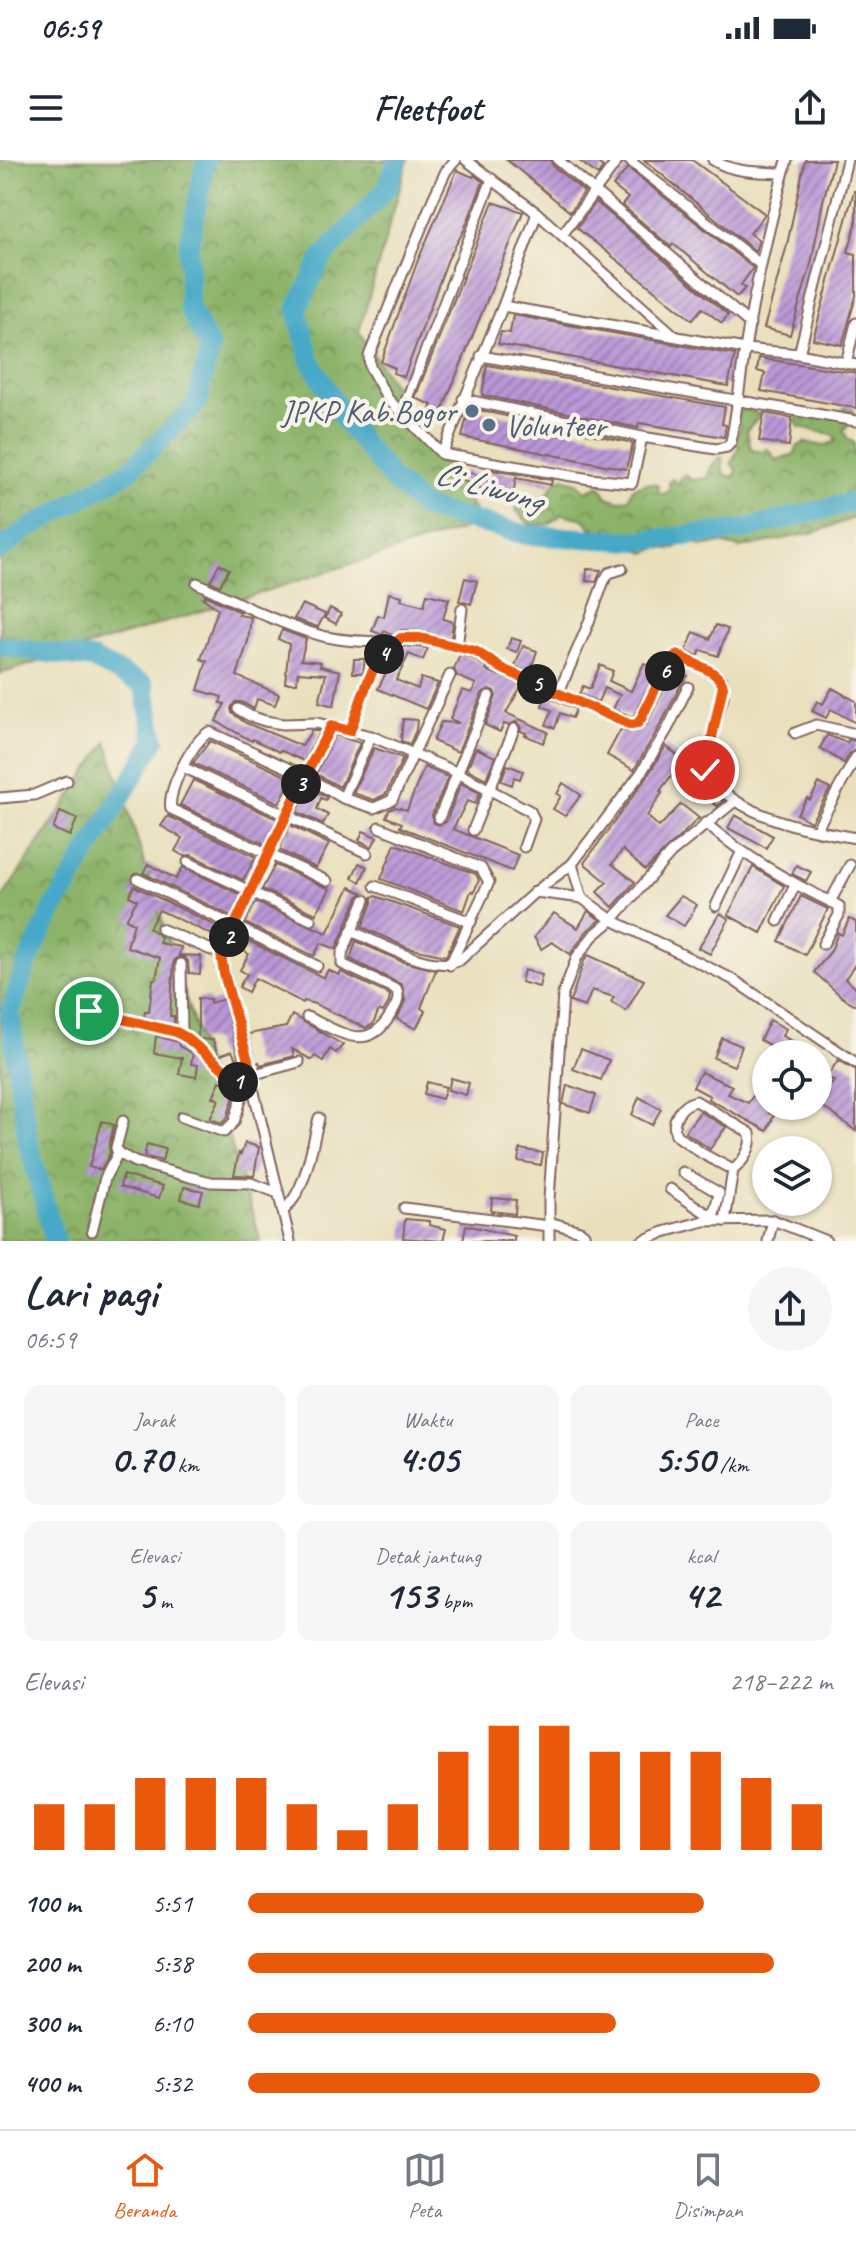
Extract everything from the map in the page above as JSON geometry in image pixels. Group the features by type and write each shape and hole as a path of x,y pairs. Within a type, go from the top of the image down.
{"street":[{"path":"456,160 446,171 433,199 369,356 370,367 379,385 401,414 442,454 632,483 642,437"},
{"path":"466,160 537,213 678,338"},
{"path":"558,160 750,324"},
{"path":"562,235 618,160"},
{"path":"629,160 761,265"},
{"path":"713,160 722,166 783,173"},
{"path":"463,399 642,437 716,449 727,447 731,442 739,402 745,349 761,265 787,160"},
{"path":"799,354 847,160"},
{"path":"401,414 492,179"},
{"path":"442,454 503,306 537,213"},
{"path":"503,306 678,338 851,364 856,323"},
{"path":"481,356 856,421"},
{"path":"558,694 604,581 609,573 622,569"},
{"path":"197,583 318,634 345,640 394,643 408,637 486,656 505,670 631,725 637,724 673,656 682,657 722,680 723,697 705,770 735,801 782,821 856,838"},
{"path":"457,647 462,609"},
{"path":"350,731 369,676 394,643"},
{"path":"327,881 171,809 171,798 196,743 209,732 305,776 343,798 374,808 392,800 416,754 450,675"},
{"path":"351,931 434,964 450,965 460,960 535,892 572,864 641,773 688,687"},
{"path":"439,818 489,696"},
{"path":"238,709 250,716 283,724 317,723 371,736 490,788 527,808 533,815 524,847"},
{"path":"795,733 816,725 856,734"},
{"path":"290,1241 221,954 331,726"},
{"path":"473,830 514,729"},
{"path":"343,798 371,736"},
{"path":"816,830 856,757"},
{"path":"183,767 367,853"},
{"path":"0,798 34,795 67,781"},
{"path":"549,1241 563,994 577,957 671,853 735,801"},
{"path":"705,823 741,853 795,885 839,906 839,915 823,944"},
{"path":"379,827 481,868 489,882 450,965"},
{"path":"716,906 741,853"},
{"path":"188,862 311,920"},
{"path":"572,864 582,898"},
{"path":"830,902 850,865"},
{"path":"138,879 317,966"},
{"path":"778,921 795,885"},
{"path":"375,886 471,922"},
{"path":"535,892 582,898 612,920 732,979 856,1063"},
{"path":"307,1017 353,1037 363,1038 383,1029 396,1005 397,990 342,964 342,954 365,900"},
{"path":"161,929 221,954"},
{"path":"181,964 182,1035"},
{"path":"89,1011 182,1035 250,1081"},
{"path":"182,1117 224,1132 234,1122 250,1081 299,1062"},
{"path":"718,1219 733,1170 749,1146 750,1133 696,1101 686,1105 674,1123 676,1135 733,1170"},
{"path":"283,1211 292,1203 300,1187 319,1118"},
{"path":"123,1121 116,1148 118,1153 135,1162 211,1182 251,1183 278,1193"},
{"path":"92,1231 105,1178 118,1153"},
{"path":"683,1172 719,1193 718,1219"},
{"path":"670,1189 718,1219"},
{"path":"404,1208 549,1224 580,1231 586,1241"},
{"path":"642,1241 664,1232 718,1219 773,1220 826,1241"},
{"path":"768,1241 773,1220"}],"green space":[{"path":"0,160 408,160 359,332 483,523 0,674"},
{"path":"745,408 760,415 747,430 751,450 770,450 776,460 795,454 797,447 805,442 824,446 836,441 833,435 799,427 796,420 800,413 835,417 845,408 853,410 855,419 843,430 854,443 856,486 850,488 856,488 856,517 816,532 740,548 721,543 702,547 688,539 674,549 658,548 646,553 631,547 606,547 596,541 595,527 591,528 584,519 562,514 549,524 530,525 516,510 521,500 546,497 556,481 564,478 576,482 586,491 600,485 607,497 620,501 629,498 633,488 648,483 657,484 659,493 664,494 670,490 669,482 672,479 679,484 685,475 692,480 708,478 711,468 722,457 723,474 734,477 737,470 731,463 740,446 734,444 741,426 737,420"},
{"path":"107,742 261,1241 0,1241 0,901"}],"building":[{"path":"507,160 551,160 553,166 584,192 570,212"},
{"path":"578,160 594,160 603,167 598,175"},
{"path":"644,160 692,160 765,214 750,233 759,240 755,251"},
{"path":"805,160 834,160 811,264 790,335 764,328 787,245"},
{"path":"628,168 753,268 741,285 745,288 737,297 622,205 628,198 613,186"},
{"path":"457,170 474,175 483,182 464,230 448,259 404,377 393,373 395,368 381,362 418,260"},
{"path":"854,191 856,224 848,252 856,254 856,296 842,345 813,339"},
{"path":"493,202 523,212 437,423 426,418 432,405 415,398"},
{"path":"596,202 728,315 722,323 702,308 692,320 577,228"},
{"path":"513,315 735,355 728,386 498,344 501,332 510,333"},
{"path":"759,358 856,373 856,408 761,391 765,373 757,371"},
{"path":"487,365 725,407 722,424 726,425 724,437 639,423 638,428 482,395"},
{"path":"469,408 633,443 626,469 462,437"},
{"path":"764,413 792,418 789,446 759,441"},
{"path":"465,470 491,481 492,470 552,480 551,485 516,478 512,500 489,496 490,492 461,480"},
{"path":"219,564 229,569 220,586 210,581"},
{"path":"587,569 601,570 596,582 586,581"},
{"path":"465,578 477,581 471,604 459,601"},
{"path":"389,593 424,606 427,594 449,599 443,619 453,622 451,638 420,631 401,630 393,635 384,631 383,635 372,631 378,615 384,617"},
{"path":"205,595 240,612 238,615 251,617 248,641 237,676 279,694 275,705 257,699 254,709 235,702 232,713 246,723 302,746 311,731 320,731 304,761 252,741 216,721 225,704 220,703 222,697 198,690 207,661 201,659 218,609 203,598"},
{"path":"302,604 325,614 318,627 294,619"},
{"path":"330,608 341,614 336,624 325,618"},
{"path":"716,625 728,629 718,656 701,650 698,656 686,651 694,632 710,639"},
{"path":"282,630 306,639 301,660 321,662 320,666 340,671 334,706 319,702 326,674 298,672 297,683 285,683 289,644 278,639"},
{"path":"511,638 521,641 517,652 507,649"},
{"path":"404,646 428,648 423,660 409,654 396,680 418,689 421,678 438,683 426,709 378,689 396,652"},
{"path":"523,646 537,651 527,672 515,666"},
{"path":"460,655 472,658 486,670 522,685 506,713 548,732 543,743 525,735 516,722 504,724 500,732 485,725 496,696 489,689 482,693 458,752 433,741 441,722 459,723 450,719 462,690 472,693 476,684 457,676 454,669"},
{"path":"354,659 365,659 363,673 353,673"},
{"path":"644,663 657,669 633,717 613,709 620,695 604,688 598,702 579,694 583,686 590,689 600,665 613,671 609,681 631,691"},
{"path":"674,668 688,676 634,770 607,755 621,729 638,731 647,724"},
{"path":"832,688 856,701 856,723 831,709 826,718 812,711 817,701 823,704"},
{"path":"546,696 576,709 572,718 560,713 555,728 546,725 552,710 542,706"},
{"path":"403,719 417,720 410,744 401,741"},
{"path":"335,735 360,743 340,787 316,774"},
{"path":"827,735 847,743 848,740 856,741 856,750 844,763 820,748"},
{"path":"210,741 292,779 279,803 193,763"},
{"path":"666,746 683,760 660,791 662,793 647,816 659,827 681,804 699,818 645,870 623,850 612,864 635,882 613,907 597,892 607,882 584,863"},
{"path":"374,748 403,758 386,794 374,800 353,793"},
{"path":"476,748 495,757 486,779 467,769"},
{"path":"507,765 523,771 520,779 514,777 512,785 501,781"},
{"path":"424,767 448,777 432,815 434,823 439,825 446,822 461,783 480,793 475,804 466,803 453,829 518,855 512,871 400,827 402,823 386,817 389,810 396,807 407,810"},
{"path":"193,780 277,819 265,844 180,805"},
{"path":"563,783 581,795 565,816 553,809 561,796 557,794"},
{"path":"819,783 830,789 811,822 797,814 807,798 810,800"},
{"path":"709,786 723,801 717,806 702,794"},
{"path":"308,787 327,797 326,800 321,798 317,809 328,815 323,824 297,812"},
{"path":"60,812 77,819 70,836 53,829"},
{"path":"735,815 773,836 766,848 728,828"},
{"path":"168,816 256,857 243,880 191,855 184,856 175,851 182,838 161,826"},
{"path":"290,825 329,844 316,868 279,850"},
{"path":"363,831 377,837 372,847 359,840"},
{"path":"395,844 476,874 479,880 474,892 471,891 464,911 381,879"},
{"path":"359,863 367,867 360,882 352,878"},
{"path":"148,864 176,879 183,867 241,895 231,916 143,873"},
{"path":"275,865 330,889 316,914 262,889"},
{"path":"796,865 811,872 806,881 792,874"},
{"path":"753,867 784,886 761,933 728,915"},
{"path":"134,886 225,930 221,939 159,910 149,928 161,937 159,943 181,947 179,955 201,956 200,974 189,973 188,961 184,957 174,961 170,1016 174,1016 174,1025 144,1017 145,1011 149,1011 153,979 156,979 160,958 127,947 134,923 126,919 137,900 129,896"},
{"path":"350,887 363,893 358,897 336,949 321,943 314,956 245,923 255,902 327,933"},
{"path":"375,896 460,926 446,956 408,948 362,927"},
{"path":"681,896 697,905 684,926 665,915"},
{"path":"801,896 828,909 805,955 779,941"},
{"path":"588,911 600,920 587,931 570,954 552,942 541,949 534,937 554,913 578,928"},
{"path":"720,913 729,919 710,954 698,948"},
{"path":"849,919 856,922 856,963 845,979 856,988 856,1005 814,972 831,951 838,933 842,935"},
{"path":"242,938 324,978 328,970 339,975 341,972 390,995 389,1002 383,1012 379,1010 373,1024 366,1028 315,1004 303,1003 255,978 248,992 239,987 247,974 240,970 249,954 237,947"},
{"path":"356,941 403,962 436,970 421,1008 425,1011 416,1029 397,1019 405,1001 402,985 350,959"},
{"path":"588,955 644,980 626,1011 611,1002 614,997 592,990 585,1007 570,1002"},
{"path":"524,970 542,975 539,987 521,982"},
{"path":"87,986 107,988 105,1007 70,1003 72,988 86,991"},
{"path":"198,998 210,999 210,1003 224,999 241,1069 232,1051 218,1056 213,1040 198,1039"},
{"path":"292,1015 343,1045 336,1053 330,1049 323,1061 315,1056 312,1060 292,1049 294,1056 255,1064 248,1034 286,1027"},
{"path":"770,1020 786,1029 782,1036 790,1040 760,1040"},
{"path":"156,1036 178,1042 179,1046 193,1054 191,1064 198,1065 196,1077 179,1074 182,1058 154,1053"},
{"path":"722,1038 742,1046 734,1066 714,1058"},
{"path":"581,1049 609,1060 601,1080 573,1069"},
{"path":"838,1060 856,1070 856,1131 832,1113 832,1069"},
{"path":"701,1072 732,1086 728,1094 748,1103 752,1097 752,1120 772,1120 767,1131 708,1099 710,1096 693,1087"},
{"path":"451,1078 469,1083 466,1095 448,1090"},
{"path":"220,1081 236,1090 227,1118 222,1123 210,1119 219,1100 213,1097"},
{"path":"427,1082 446,1087 442,1099 424,1094"},
{"path":"567,1085 596,1095 590,1113 563,1104"},
{"path":"639,1097 661,1109 652,1125 632,1115"},
{"path":"700,1112 726,1127 710,1149 685,1132"},
{"path":"102,1121 114,1125 110,1153 101,1170 89,1167"},
{"path":"245,1143 259,1147 254,1176 234,1175 239,1153"},
{"path":"147,1144 165,1149 162,1161 144,1156"},
{"path":"520,1149 543,1153 541,1165 518,1161"},
{"path":"123,1175 163,1186 159,1198 120,1187"},
{"path":"184,1187 203,1191 199,1204 181,1199"},
{"path":"492,1198 516,1200 515,1214 491,1211"},
{"path":"405,1219 429,1221 429,1225 446,1229 443,1241 403,1238"},
{"path":"466,1225 514,1236 514,1241 463,1241"}],"waterway":[{"name":"Ci Liwung","path":"0,550 25,531 129,471 197,404 210,348 189,309 189,245 206,160"},
{"name":"Ci Liwung","path":"398,160 387,188 322,258 297,309 310,360 345,421 392,479 424,508 527,535 636,541 742,530 856,501"},
{"name":"Ci Liwung","path":"0,646 92,659 144,685 155,741 52,911 26,965 10,1014 28,1142 55,1241"}],"place":[{"name":"JPKP Kab.Bogor","path":"472,411"},
{"name":"Volunteer","path":"489,425"}],"route":[{"path":"89,1011 176,1032 245,1087 254,1082 221,954 331,726 350,731 369,676 385,652 401,638 420,638 475,651 505,670 631,725 637,724 650,704 669,660 677,655 682,657 722,680 723,697 708,746 705,770"}]}
